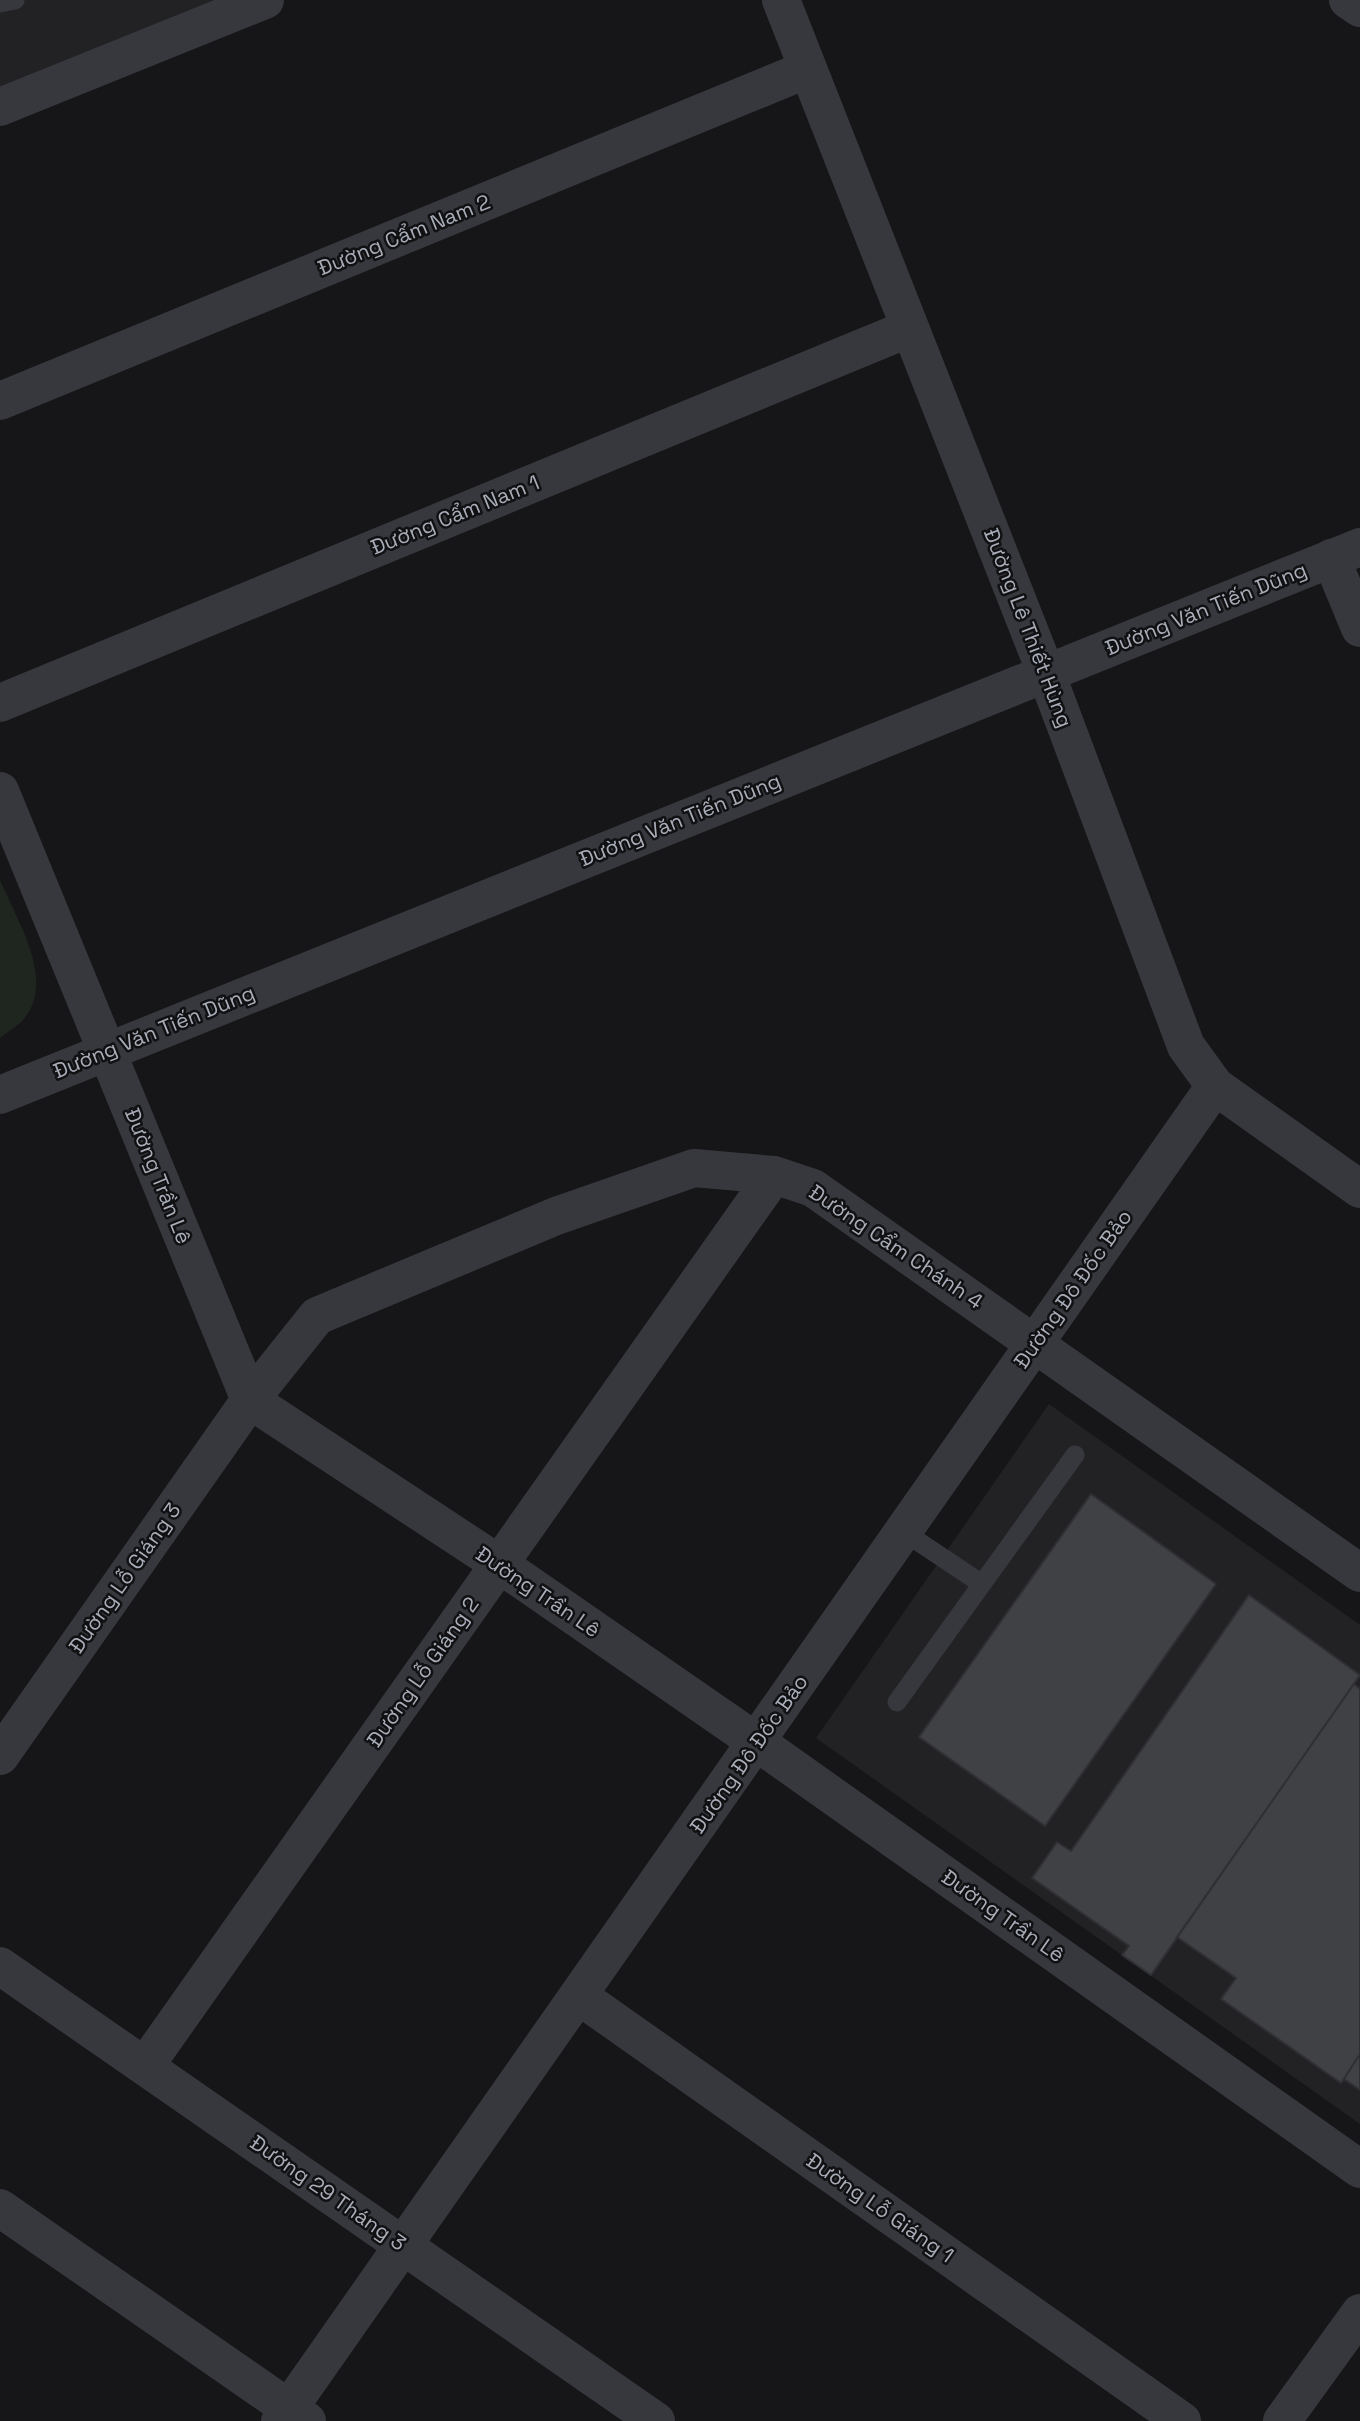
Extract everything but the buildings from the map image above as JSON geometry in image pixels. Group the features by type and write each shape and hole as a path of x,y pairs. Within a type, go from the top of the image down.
{"street":[{"path":"0,107 265,0"},
{"name":"Đường Lê Thiết Hùng","path":"781,0 1046,673 1185,1046 1215,1086 1360,1189"},
{"path":"1348,0 1360,8"},
{"name":"Đường Cẩm Nam 2","path":"0,401 808,69"},
{"name":"Đường Cẩm Nam 1","path":"0,703 910,328"},
{"path":"1346,552 1360,628"},
{"name":"Đường Văn Tiến Dũng","path":"0,1095 1346,552"},
{"name":"Đường Trần Lê","path":"0,791 250,1400 499,1564 758,1743 1360,2169"},
{"name":"Đường Đô Đốc Bảo","path":"292,2417 404,2246 1215,1086"},
{"name":"Đường Cẩm Chánh 4","path":"250,1400 317,1316 556,1216 694,1168 774,1175 813,1188 1036,1342 1360,1573"},
{"name":"Đường Lỗ Giáng 2","path":"145,2066 774,1175"},
{"name":"Đường Lỗ Giáng 3","path":"0,1756 250,1400"},
{"name":"Đường 29 Tháng 3","path":"0,1966 656,2421"},
{"name":"Đường Lỗ Giáng 1","path":"579,1996 1182,2421"},
{"path":"0,2208 292,2417"},
{"path":"1282,2421 1360,2313"}],"lane":[{"path":"0,3 15,0"},
{"path":"897,1702 1075,1455"},
{"path":"904,1532 982,1584"}],"shaded area":[{"path":"0,0 227,0 0,92"},
{"path":"0,880 31,950 36,988 32,1005 22,1021 0,1038"},
{"path":"1049,1404 1360,1625 1360,2124 816,1738"}]}
